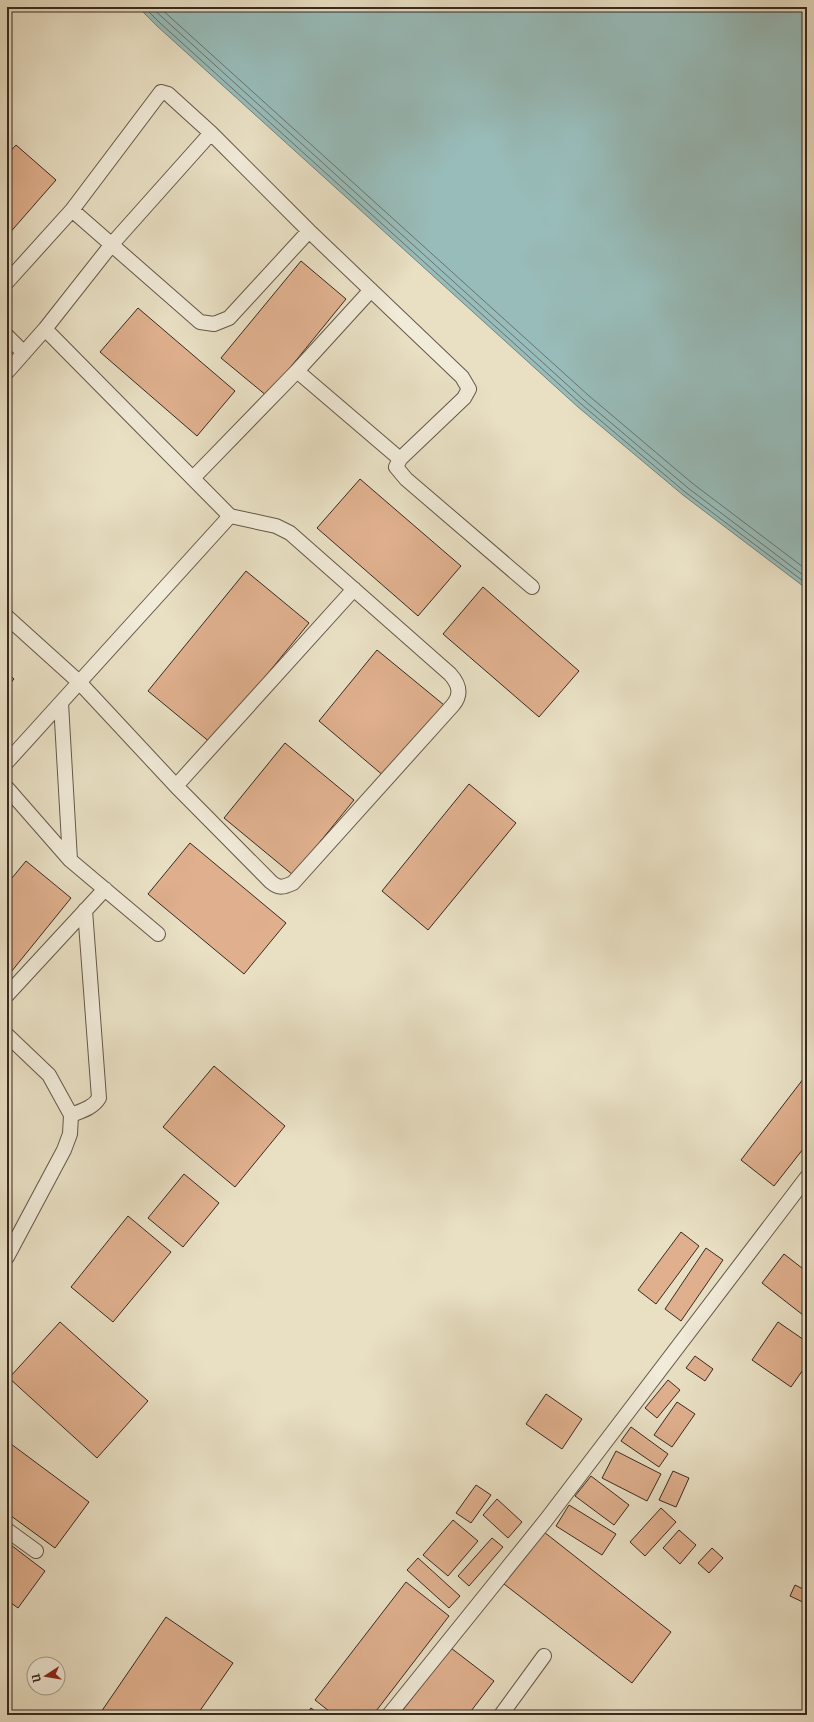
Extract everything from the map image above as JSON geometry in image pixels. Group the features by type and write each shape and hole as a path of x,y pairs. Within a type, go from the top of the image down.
{"lane":[{"path":"7,282 72,210 161,92 168,94 211,133 309,231 462,377 469,389 464,398 396,465 401,474 532,587"},
{"path":"7,372 45,329 112,244 211,133"},
{"path":"72,210 200,322 214,324 229,318 309,231"},
{"path":"193,478 296,371 371,290"},
{"path":"7,617 79,682 176,786 271,882 282,888 293,883 458,699 459,690 456,681 450,674 290,533 276,526 230,516 45,329"},
{"path":"7,336 24,353"},
{"path":"296,371 400,460"},
{"path":"7,762 230,516"},
{"path":"176,786 354,589"},
{"path":"61,703 70,860"},
{"path":"7,788 70,860 158,934"},
{"path":"7,995 105,889"},
{"path":"71,1115 87,1109 99,1098 86,910"},
{"path":"7,1035 49,1074 71,1115 70,1134 64,1150 7,1258"},
{"path":"389,1715 550,1514 807,1177"},
{"path":"7,1530 36,1551"},
{"path":"501,1715 544,1656"}],"water":[{"path":"138,7 807,7 807,589 683,495 578,407 157,26"}],"building":[{"path":"16,145 56,180 7,236 7,155"},
{"path":"301,261 346,299 267,396 221,358"},
{"path":"138,308 235,391 197,436 100,352"},
{"path":"360,479 461,566 418,616 317,528"},
{"path":"246,571 309,623 211,743 148,691"},
{"path":"483,587 579,671 539,717 443,634"},
{"path":"377,650 444,705 385,777 319,721"},
{"path":"7,673 14,679 7,687"},
{"path":"285,743 354,800 293,875 224,818"},
{"path":"469,784 516,823 428,930 382,891"},
{"path":"190,843 286,923 244,974 148,894"},
{"path":"26,861 71,898 7,977 7,884"},
{"path":"214,1066 285,1126 235,1187 163,1127"},
{"path":"807,1074 807,1144 774,1186 741,1160"},
{"path":"184,1174 219,1203 183,1247 148,1218"},
{"path":"128,1216 171,1252 113,1322 71,1287"},
{"path":"681,1232 699,1246 656,1304 638,1290"},
{"path":"706,1248 723,1260 681,1321 665,1309"},
{"path":"784,1254 807,1272 807,1309 803,1315 762,1283"},
{"path":"60,1322 148,1401 97,1458 9,1378"},
{"path":"778,1322 807,1342 807,1364 791,1387 752,1360"},
{"path":"695,1356 713,1369 705,1381 686,1368"},
{"path":"668,1380 680,1390 657,1418 645,1408"},
{"path":"546,1394 582,1419 562,1449 526,1424"},
{"path":"677,1402 695,1414 672,1447 654,1435"},
{"path":"631,1427 668,1454 659,1467 621,1441"},
{"path":"7,1441 89,1502 55,1548 7,1513"},
{"path":"616,1451 661,1474 647,1501 602,1478"},
{"path":"673,1471 689,1478 676,1507 659,1500"},
{"path":"591,1476 629,1505 614,1525 575,1496"},
{"path":"476,1485 491,1495 471,1523 456,1513"},
{"path":"497,1499 522,1522 508,1538 483,1515"},
{"path":"569,1505 616,1534 602,1555 556,1526"},
{"path":"661,1508 676,1522 645,1556 630,1542"},
{"path":"453,1520 478,1541 448,1576 423,1555"},
{"path":"679,1530 696,1545 680,1564 663,1548"},
{"path":"544,1532 671,1632 632,1683 504,1584"},
{"path":"492,1538 503,1547 469,1586 458,1576"},
{"path":"7,1542 45,1571 18,1608 7,1600"},
{"path":"712,1548 723,1558 709,1573 698,1563"},
{"path":"418,1558 460,1596 449,1608 407,1570"},
{"path":"406,1582 449,1616 373,1715 334,1715 315,1700"},
{"path":"795,1585 807,1591 807,1604 790,1596"},
{"path":"166,1617 233,1663 197,1715 99,1715"},
{"path":"451,1648 494,1681 468,1715 399,1715"},
{"path":"311,1708 320,1715 306,1715"}]}
